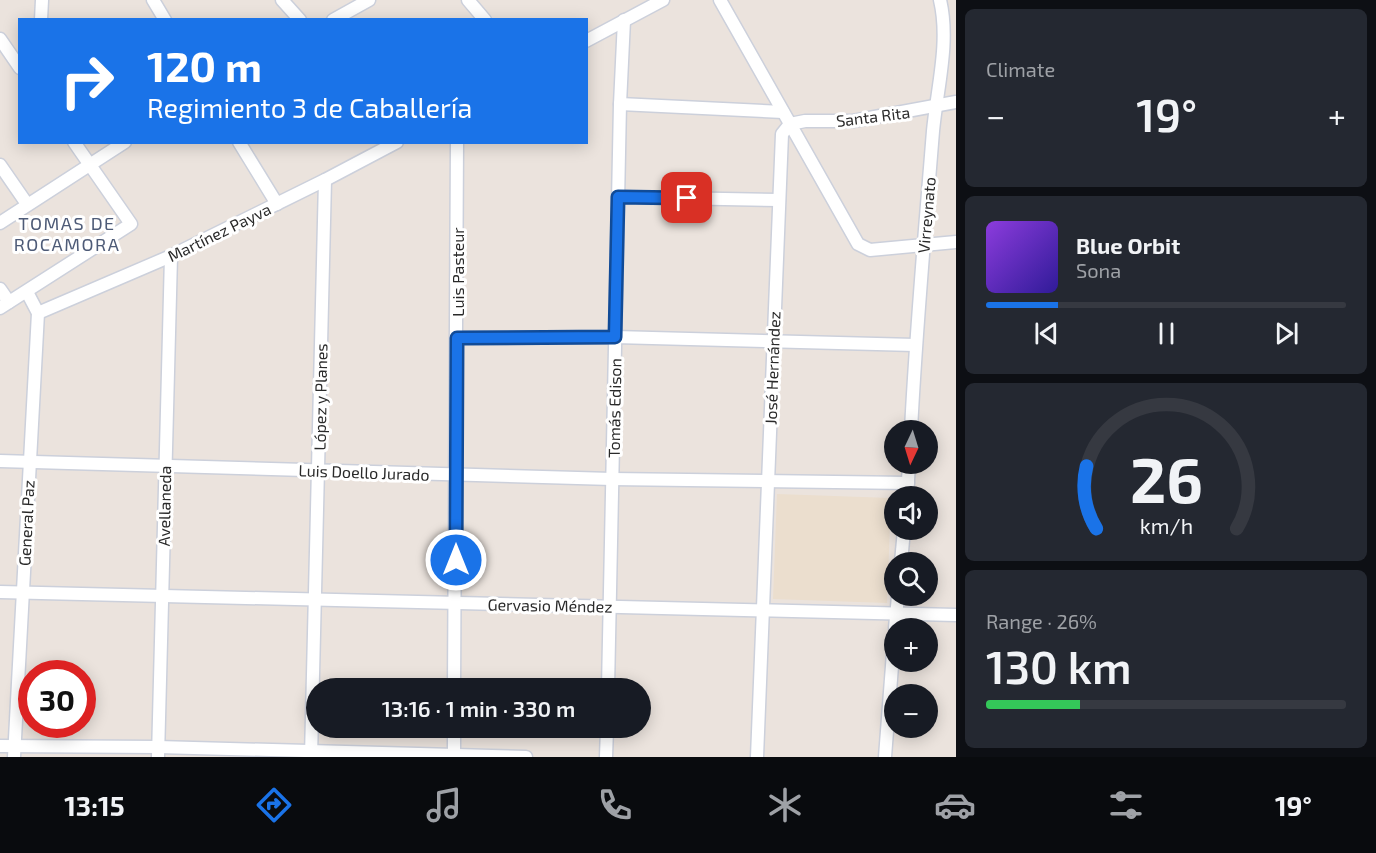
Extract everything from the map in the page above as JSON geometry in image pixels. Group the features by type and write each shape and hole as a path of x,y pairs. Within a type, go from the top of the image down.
{"street":[{"path":"41,18 42,0"},
{"path":"153,0 164,18"},
{"path":"282,0 298,18"},
{"path":"337,18 369,0"},
{"path":"468,0 483,18"},
{"path":"720,0 858,244 870,250 956,242"},
{"name":"Virreynato","path":"911,420 915,345 935,107 945,36 940,0"},
{"path":"588,40 656,2"},
{"name":"Tomás Edison","path":"608,678 624,20"},
{"path":"0,39 18,65"},
{"name":"Santa Rita","path":"790,124 805,121 853,121 956,102"},
{"path":"621,104 783,112"},
{"name":"José Hernández","path":"757,757 782,134 790,124"},
{"path":"0,289 4,305 131,224 75,144"},
{"path":"0,223 122,144"},
{"path":"240,144 278,204"},
{"name":"Martínez Payva","path":"38,313 171,256 393,144"},
{"name":"Luis Pasteur","path":"454,678 457,144"},
{"path":"0,165 27,204"},
{"name":"López y Planes","path":"311,754 325,180"},
{"path":"618,197 779,200"},
{"name":"Avellaneda","path":"158,752 171,256"},
{"path":"27,292 38,313"},
{"name":"General Paz","path":"15,752 38,313"},
{"path":"457,338 615,337 915,345"},
{"name":"Luis Doello Jurado","path":"0,461 612,479 908,483"},
{"path":"908,474 908,486"},
{"name":"Gervasio Méndez","path":"0,592 956,615"},
{"path":"896,618 897,606"},
{"path":"885,757 892,672"},
{"path":"454,738 454,756"},
{"path":"606,757 607,738"},
{"path":"0,746 15,752 526,757"}],"shaded area":[{"path":"777,494 884,498 884,540 889,540 889,552 884,552 884,603 773,599"}],"district":[{"name":"TOMAS DE ROCAMORA","path":"67,233"}],"route":[{"path":"456,560 457,338 615,337 618,197 687,198"}]}
